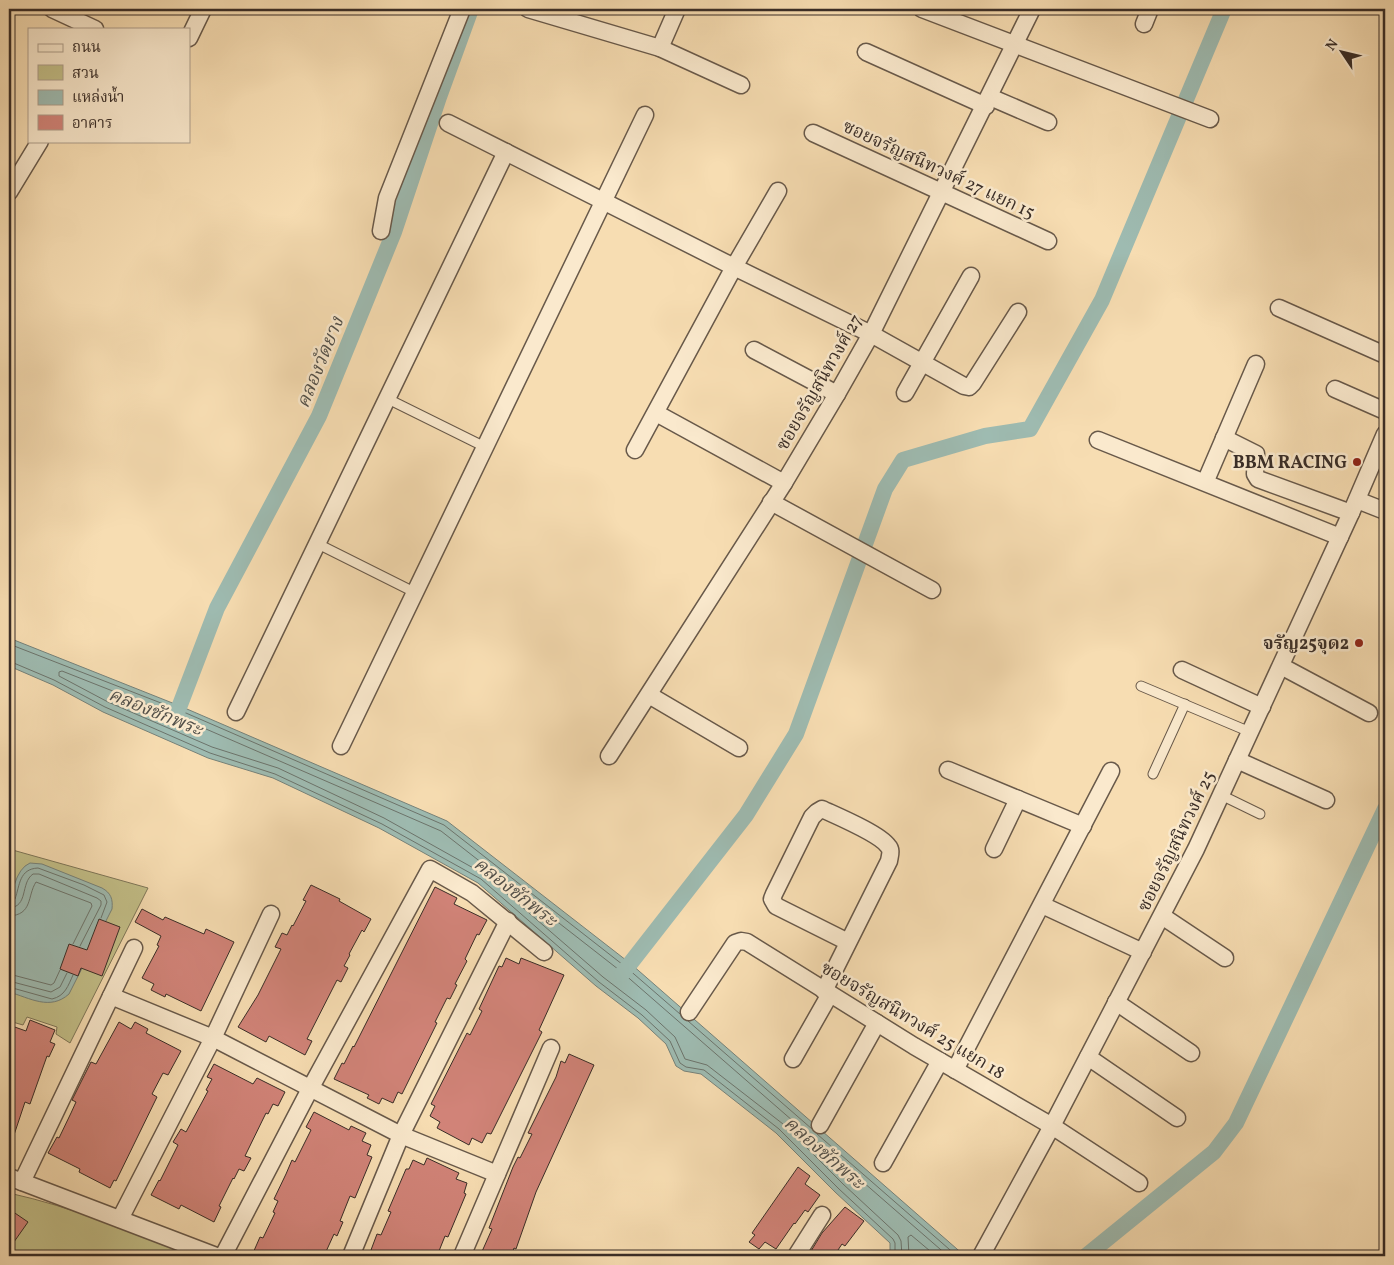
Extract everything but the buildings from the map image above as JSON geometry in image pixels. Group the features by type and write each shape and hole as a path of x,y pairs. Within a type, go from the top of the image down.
{"street":[{"path":"52,9 93,28"},
{"path":"190,36 202,9"},
{"path":"381,231 387,198 462,9"},
{"path":"528,9 660,48 741,85"},
{"path":"660,48 677,9"},
{"path":"922,9 1210,119"},
{"name":"ซอยจรัญสนิทวงศ์ 27","path":"609,756 784,483 871,334 1016,45 1032,9"},
{"path":"1144,24 1150,9"},
{"path":"866,52 988,101 1048,122"},
{"path":"341,746 646,115"},
{"path":"448,123 871,334 964,386 969,387 1018,312"},
{"name":"ซอยจรัญสนิทวงศ์ 27 แยก 15","path":"813,133 1048,240"},
{"path":"9,192 39,142"},
{"path":"236,712 506,152"},
{"path":"635,450 734,267 778,191"},
{"path":"905,393 970,276"},
{"path":"1279,308 1385,355"},
{"path":"754,350 837,394"},
{"path":"1207,478 1256,364"},
{"path":"1335,389 1385,411"},
{"path":"656,413 784,483"},
{"name":"ซอยจรัญสนิทวงศ์ 25","path":"981,1256 1052,1126 1196,849 1354,507 1385,434"},
{"path":"1224,438 1256,454 1255,474 1258,479 1354,507 1385,511"},
{"path":"1098,440 1340,537"},
{"path":"771,502 932,590"},
{"path":"1281,666 1369,713"},
{"path":"1182,670 1262,707"},
{"path":"649,695 739,748"},
{"path":"1237,760 1326,800"},
{"path":"948,770 1083,826"},
{"path":"955,1070 1110,771"},
{"path":"994,849 1018,799"},
{"path":"793,1059 827,992 848,942 890,861 891,852 888,844 862,828 822,809 812,817 772,899 776,906 848,942"},
{"path":"223,1256 310,1089 430,869 472,892 544,952"},
{"path":"1042,905 1143,952"},
{"path":"120,1219 213,1038 271,914"},
{"path":"1162,916 1225,958"},
{"path":"351,1256 401,1135 508,921"},
{"name":"ซอยจรัญสนิทวงศ์ 25 แยก 18","path":"689,1012 735,943 747,942 877,1023 1052,1126 1139,1183"},
{"path":"134,948 15,1180 216,1256"},
{"path":"111,996 213,1038 401,1135 497,1174"},
{"path":"1116,1002 1191,1053"},
{"path":"820,1125 877,1023"},
{"path":"462,1256 551,1048"},
{"path":"1088,1057 1176,1118"},
{"path":"883,1163 940,1061"},
{"path":"796,1256 822,1215"}],"lane":[{"path":"388,399 485,447"},
{"path":"316,543 414,592"},
{"path":"1141,686 1250,732"},
{"path":"1153,774 1184,704"},
{"path":"1221,795 1260,814"}],"green space":[{"path":"9,849 148,888 70,1043 56,1034 57,1027 27,1017 23,1025 9,1021"},
{"path":"9,1193 80,1213 194,1256 9,1256"}],"water":[{"name":"คลองชักพระ","path":"9,638 180,706 447,821 631,964 965,1256 890,1255 890,1243 776,1133 701,1074 684,1071 676,1066 666,1044 638,1018 596,986 478,883 379,828 273,778 208,758 103,712 53,685 9,666"},
{"path":"30,863 42,864 102,888 108,892 112,899 112,909 69,994 55,1002 40,1002 9,992 8,942 11,902 14,884 21,871"}],"waterway":[{"name":"คลองวัดยาง","path":"175,718 217,608 319,416 394,232 439,97 471,9"},
{"path":"622,974 746,815 796,734 885,489 903,460 985,436 1030,429 1102,300 1224,9"},
{"path":"1086,1256 1214,1152 1236,1123 1385,809"}],"place":[{"name":"BBM RACING","path":"1357,462"},
{"name":"จรัญ25จุด2","path":"1359,643"}]}
